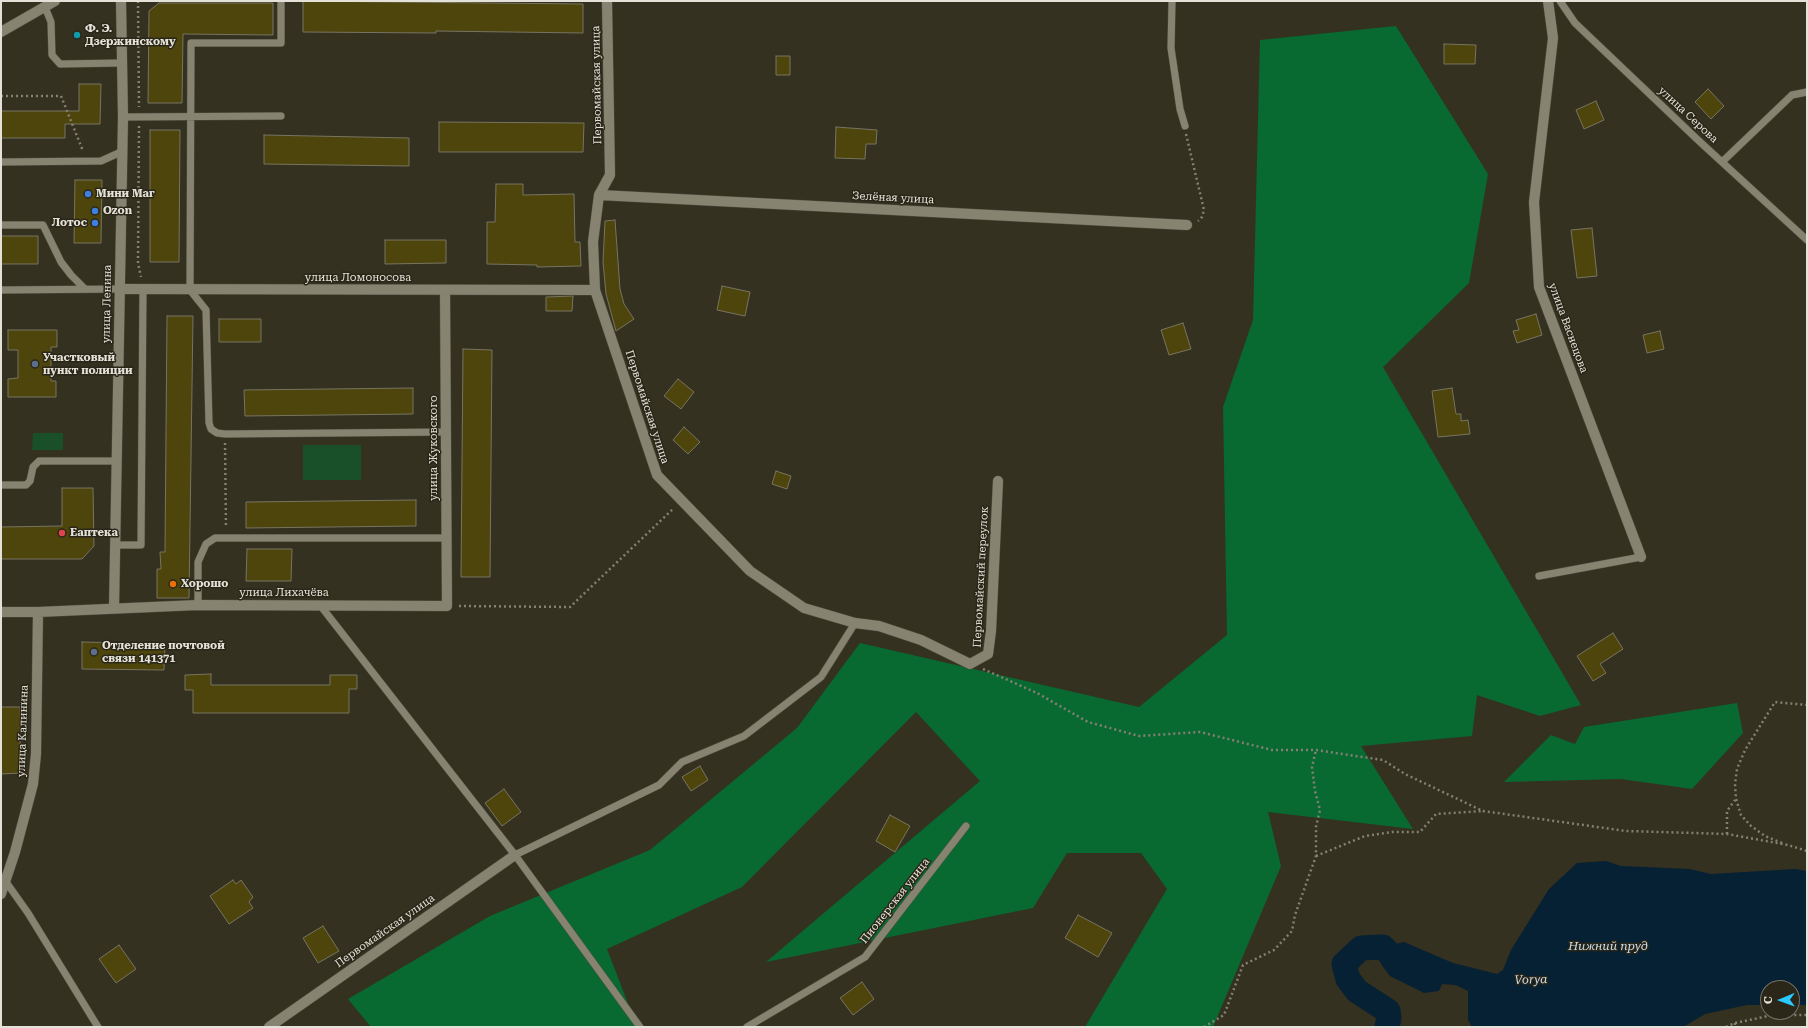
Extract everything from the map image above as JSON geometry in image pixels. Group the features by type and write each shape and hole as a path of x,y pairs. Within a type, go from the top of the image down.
{"street":[{"path":"1,32 55,1"},
{"name":"улица Ленина","path":"114,608 121,152 123,117 121,1"},
{"name":"Первомайская улица","path":"607,1 610,175 599,195 594,242 596,290 657,475 750,571 804,608 855,623 879,626 921,640 970,664"},
{"name":"улица Васнецова","path":"1548,1 1553,38 1534,202 1539,287 1641,557"},
{"name":"Зелёная улица","path":"599,195 1187,225"},
{"name":"улица Ломоносова","path":"120,289 596,290"},
{"name":"улица Жуковского","path":"445,290 447,606"},
{"name":"Первомайский переулок","path":"970,664 988,654 991,631 998,481"},
{"name":"улица Лихачёва","path":"1,612 38,612 198,605 447,606"},
{"name":"улица Калинина","path":"1,894 6,882 34,777 36,754 38,612"},
{"name":"Первомайская улица","path":"269,1027 515,855"}],"lane":[{"path":"281,1 281,44 191,43 190,290 206,310 209,423 211,429 217,433 225,434 446,432"},
{"path":"1172,1 1172,48 1180,110 1185,126"},
{"name":"улица Серова","path":"1560,1 1575,23 1807,240"},
{"path":"45,7 51,22 52,55 60,64 122,63"},
{"path":"1722,162 1792,95 1807,92"},
{"path":"123,117 281,116"},
{"path":"1,162 101,161 121,152"},
{"path":"1,225 43,225 61,262 85,289"},
{"path":"1,290 120,289"},
{"path":"114,545 141,545 143,289"},
{"path":"1,485 26,485 30,480 34,467 39,461 116,461"},
{"path":"198,605 198,562 206,544 215,538 447,538"},
{"path":"1538,576 1641,557"},
{"path":"320,605 515,855 640,1027"},
{"path":"515,855 659,785 682,762 744,736 821,677 855,623"},
{"name":"Пионерская улица","path":"747,1027 865,957 966,826"},
{"path":"6,882 28,913 98,1027"}],"path":[{"path":"138,1 138,263 143,289"},
{"path":"1,96 61,96 87,161"},
{"path":"1185,126 1204,210 1202,217 1196,224 1187,225"},
{"path":"225,434 226,537"},
{"path":"447,606 570,607 682,501"},
{"path":"970,664 1037,693 1088,722 1139,736 1200,732 1272,750 1316,750 1383,760 1405,774 1483,811"},
{"path":"1807,705 1779,701 1772,705 1745,750 1737,769 1734,784 1736,799 1742,815 1751,826 1765,836 1807,851"},
{"path":"1204,1027 1224,1015 1243,965 1274,950 1292,931 1295,915 1316,856 1316,826 1320,810 1315,791 1312,767 1316,750"},
{"path":"1727,834 1726,811 1736,799"},
{"path":"1316,856 1365,836 1392,832 1420,832 1436,814 1483,811 1626,831 1727,834 1788,845"},
{"path":"1726,1027 1735,1023 1773,1015 1807,1015"},
{"path":"1731,1027 1735,1023"},
{"path":"1735,1023 1736,1027"}],"green space":[{"path":"1396,26 1488,174 1469,283 1383,367 1581,705 1540,716 1477,695 1472,736 1361,746 1413,829 1268,812 1281,866 1213,1027 1085,1027 1167,889 1141,853 1067,853 1033,908 766,962 980,781 916,712 742,887 607,949 637,1027 371,1027 348,999 490,916 650,850 797,728 860,643 1139,707 1227,635 1223,407 1253,320 1260,40"},
{"path":"33,433 63,433 63,450 32,450"},
{"path":"303,445 361,445 361,480 303,480"},
{"path":"1737,703 1743,733 1692,789 1621,779 1504,782 1551,735 1575,744 1584,727"}],"water":[{"name":"Нижний пруд","path":"1606,861 1621,866 1690,869 1711,874 1795,869 1807,871 1807,1005 1800,1005 1800,980 1760,980 1760,1005 1747,1005 1705,1014 1683,1027 1472,1027 1468,1020 1468,991 1456,985 1442,984 1439,991 1424,993 1390,976 1381,964 1383,947 1404,942 1453,963 1497,974 1503,970 1511,950 1549,889 1577,863"}],"building":[{"path":"303,1 583,4 583,33 436,31 436,33 303,32"},
{"path":"159,3 273,3 273,35 183,34 182,103 148,103 149,11"},
{"path":"1444,44 1476,45 1475,64 1444,64"},
{"path":"776,56 790,56 790,75 776,75"},
{"path":"79,84 101,84 100,124 65,124 65,138 1,138 1,111 79,111"},
{"path":"1708,89 1724,106 1711,119 1695,102"},
{"path":"1596,101 1604,120 1584,129 1576,110"},
{"path":"439,122 584,123 583,152 439,152"},
{"path":"836,127 877,130 876,144 866,144 865,159 835,158"},
{"path":"150,130 180,130 179,262 150,262"},
{"path":"264,135 409,138 409,166 264,164"},
{"path":"75,180 102,180 101,243 74,243"},
{"path":"496,184 523,184 523,195 574,194 575,242 580,242 581,266 537,267 537,265 487,264 487,222 495,222"},
{"path":"615,220 620,289 624,304 634,319 616,331 606,294 603,262 605,221"},
{"path":"1592,228 1597,276 1577,278 1571,230"},
{"path":"1,236 38,236 38,264 1,264"},
{"path":"385,240 446,240 446,263 385,264"},
{"path":"722,286 750,292 745,316 717,310"},
{"path":"573,296 572,311 546,311 546,297"},
{"path":"1536,314 1542,335 1517,343 1513,331 1519,330 1516,320"},
{"path":"167,316 193,316 189,598 157,598 157,569 161,569 160,552 165,552"},
{"path":"219,319 261,319 261,342 219,342"},
{"path":"1183,323 1191,349 1169,355 1161,330"},
{"name":"Участковый пункт полиции","path":"8,330 57,330 57,347 51,347 51,381 56,381 56,397 8,397 8,379 18,378 18,350 8,350"},
{"path":"1660,331 1664,349 1647,353 1643,335"},
{"path":"463,349 492,350 490,577 461,577"},
{"path":"678,379 694,392 681,409 664,396"},
{"path":"413,388 413,414 245,416 244,390"},
{"path":"1452,388 1456,414 1461,414 1461,421 1468,420 1470,434 1438,437 1432,391"},
{"path":"684,427 700,442 688,454 673,440"},
{"path":"776,471 791,476 787,489 772,484"},
{"path":"62,488 93,488 94,546 82,559 1,559 1,527 62,526"},
{"path":"416,500 416,526 246,528 246,502"},
{"path":"247,549 292,549 291,581 246,581"},
{"path":"1613,633 1623,649 1600,664 1606,673 1593,681 1577,656"},
{"path":"82,642 165,644 164,670 82,669"},
{"path":"211,674 211,685 330,685 330,675 357,675 357,689 349,689 349,713 193,713 193,690 185,690 185,675"},
{"path":"1,707 20,707 20,773 1,774"},
{"path":"700,766 708,780 691,791 682,777"},
{"path":"504,789 521,812 502,826 485,803"},
{"path":"890,815 910,826 895,852 876,841"},
{"path":"233,880 236,884 241,880 253,897 249,902 253,908 229,924 210,896"},
{"path":"1078,915 1112,933 1098,957 1065,938"},
{"path":"323,926 339,951 318,963 303,938"},
{"path":"119,945 136,969 116,983 99,959"},
{"path":"862,982 874,999 853,1015 840,998"}],"waterway":[{"name":"Vorya","path":"1387,1027 1389,1018 1388,1011 1357,991 1348,979 1344,964 1361,948 1383,947 1403,968 1406,969"}],"place":[{"name":"Ф. Э. Дзержинскому","path":"77,35"},
{"name":"Мини Маг","path":"88,194"},
{"name":"Ozon","path":"95,211"},
{"name":"Лотос","path":"95,223"},
{"name":"Участковый пункт полиции","path":"35,364"},
{"name":"Еаптека","path":"62,533"},
{"name":"Хорошо","path":"173,584"},
{"name":"Отделение почтовой связи 141371","path":"94,652"}]}
